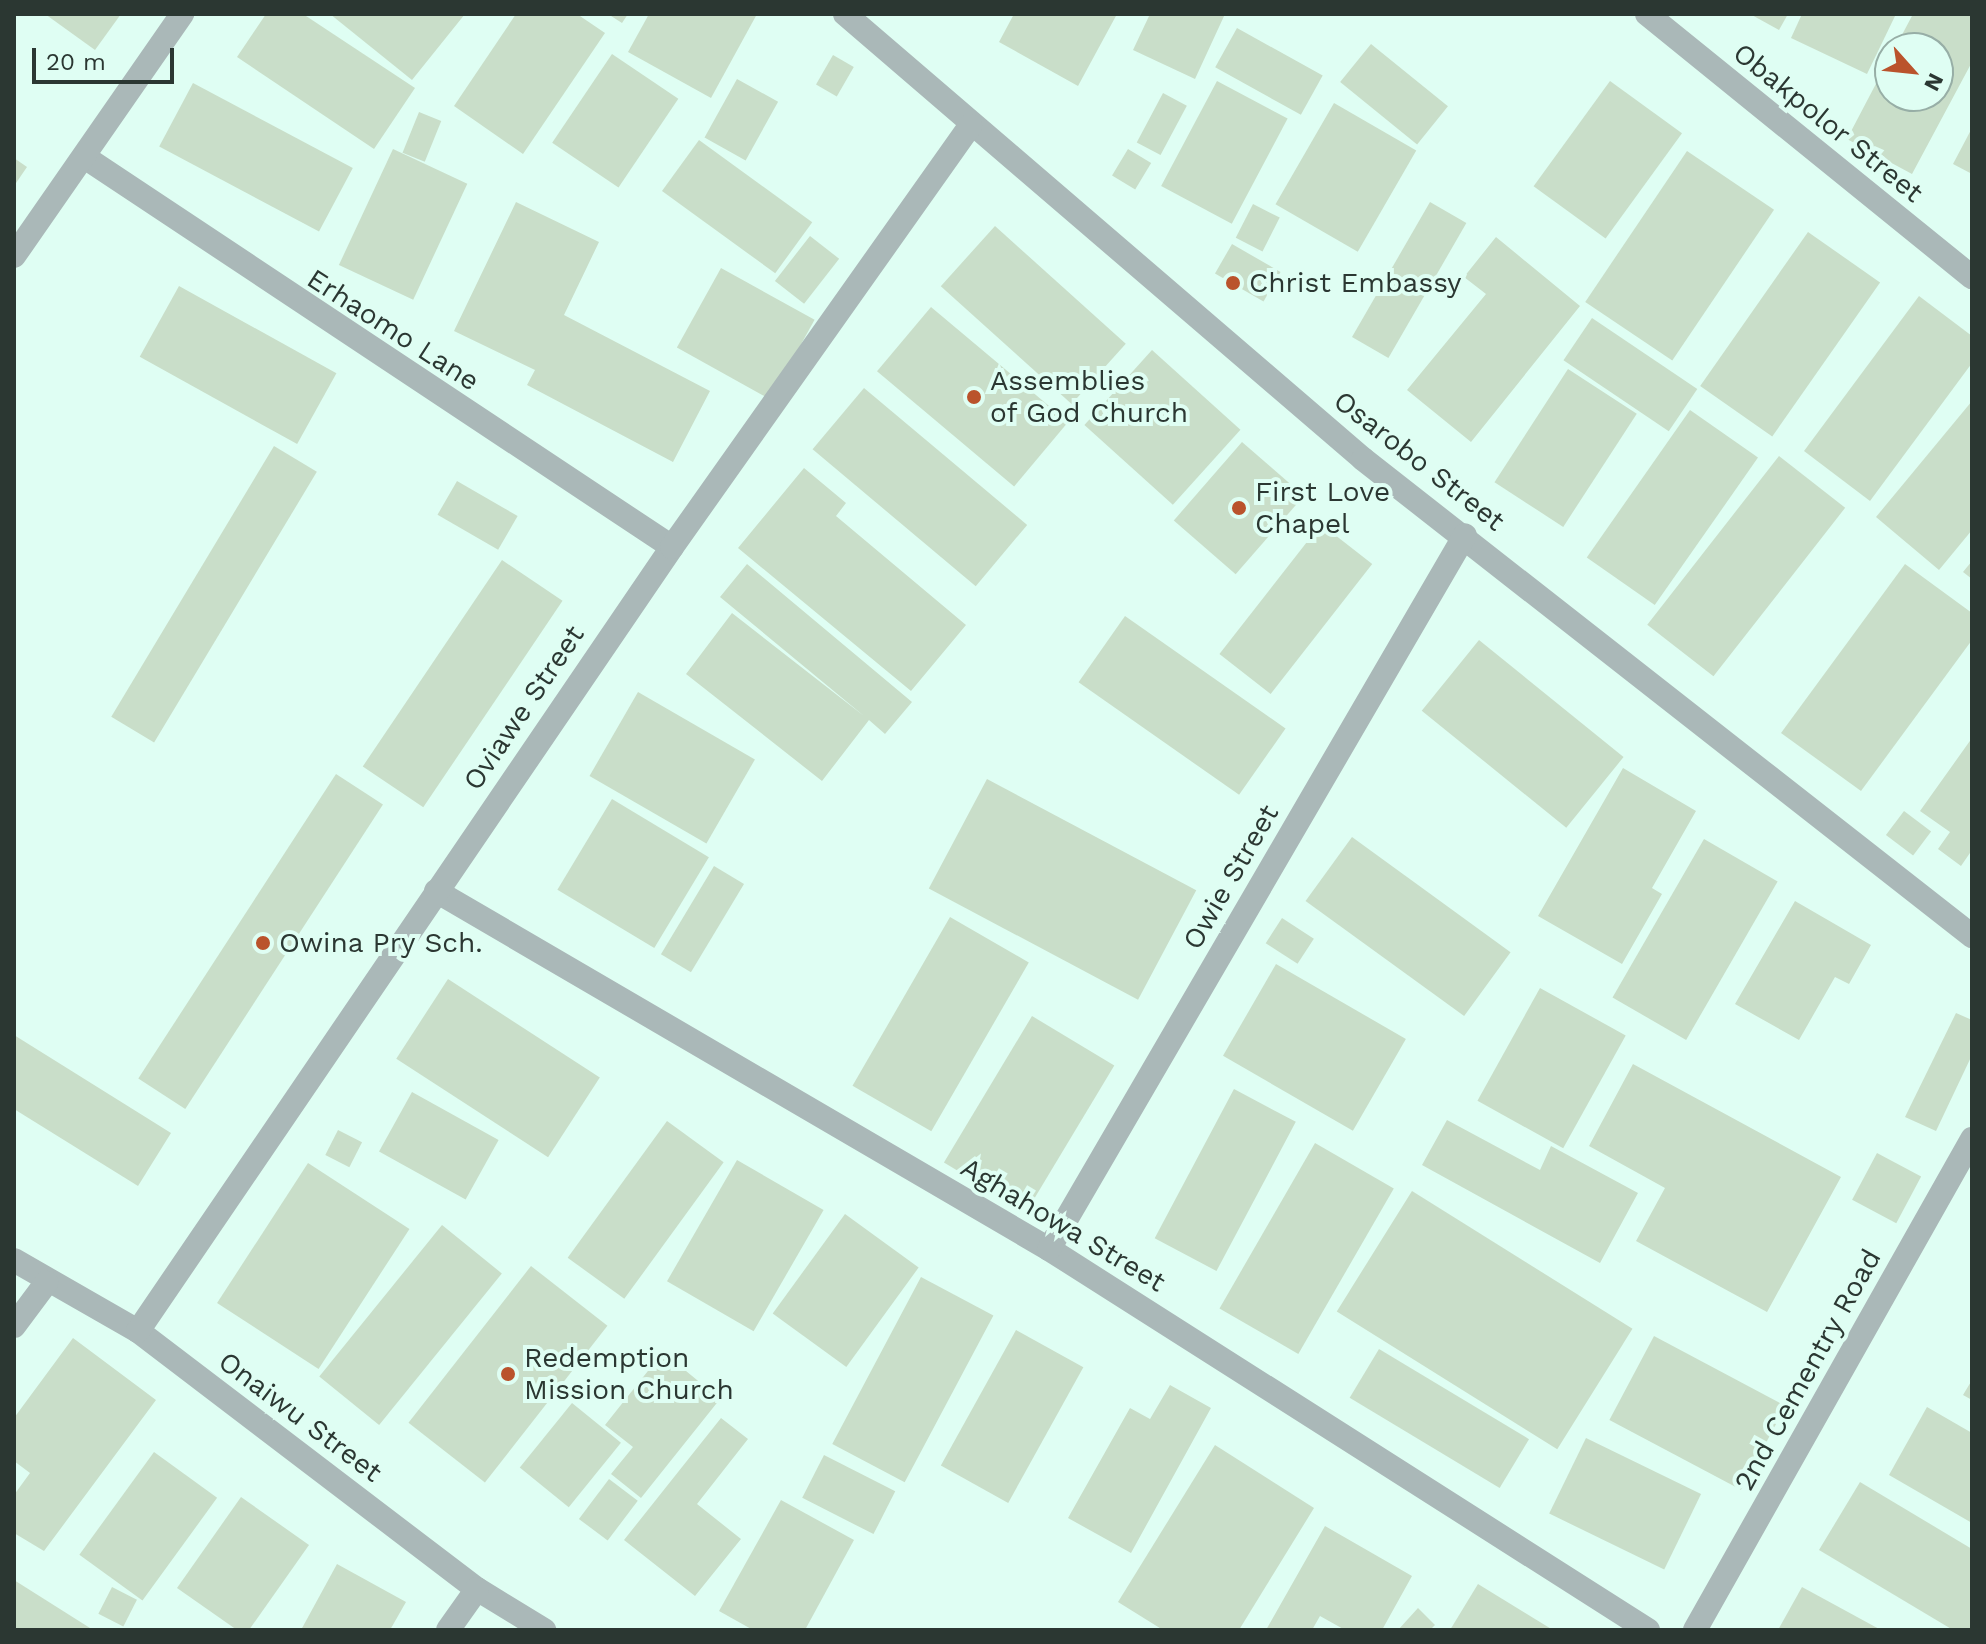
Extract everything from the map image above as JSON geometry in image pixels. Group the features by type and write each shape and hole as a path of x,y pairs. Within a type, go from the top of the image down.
{"street":[{"path":"14,256 86,158 182,14"},
{"name":"Osarobo Street","path":"845,14 970,126 1363,459 1465,535 1972,936"},
{"name":"Obakpolor Street","path":"1647,14 1972,277"},
{"name":"Oviawe Street","path":"138,1331 672,547 970,126"},
{"name":"Erhaomo Lane","path":"86,158 672,547"},
{"name":"Owie Street","path":"1049,1249 1465,535"},
{"name":"Aghahowa Street","path":"436,891 1049,1249 1648,1630"},
{"name":"2nd Cementry Road","path":"1695,1630 1970,1149"},
{"name":"Onaiwu Street","path":"14,1260 46,1283 138,1331 477,1589 544,1630"},
{"path":"14,1326 46,1283"},
{"path":"448,1630 477,1589"}],"building":[{"path":"45,14 121,14 95,50"},
{"path":"266,14 303,14 415,88 374,149 237,57"},
{"path":"330,14 465,14 412,80"},
{"path":"516,14 577,14 605,33 523,154 454,106"},
{"path":"608,14 628,14 622,23"},
{"path":"649,14 757,14 711,98 628,52"},
{"path":"1014,14 1117,14 1078,86 999,42"},
{"path":"1150,14 1225,14 1195,79 1133,50"},
{"path":"1750,14 1788,14 1779,30"},
{"path":"1802,14 1896,14 1887,32 1874,32 1874,60 1867,74 1791,38"},
{"path":"1913,14 1972,14 1972,62 1954,96 1954,32 1903,32"},
{"path":"1237,28 1323,76 1301,115 1215,67"},
{"path":"1371,44 1448,106 1417,144 1340,82"},
{"path":"612,54 678,99 618,187 552,143"},
{"path":"833,55 854,67 837,96 816,84"},
{"path":"737,79 778,102 746,160 705,138"},
{"path":"1217,81 1288,119 1232,224 1161,186"},
{"path":"1610,81 1682,133 1606,238 1534,186"},
{"path":"193,83 353,168 319,232 159,147"},
{"path":"1874,88 1874,112 1945,112 1912,174 1847,139"},
{"path":"1163,93 1187,106 1161,155 1137,142"},
{"path":"1334,103 1416,150 1358,252 1276,204"},
{"path":"419,112 441,121 425,162 403,153"},
{"path":"1972,128 1972,174 1953,164"},
{"path":"699,140 812,222 775,273 662,191"},
{"path":"393,149 467,184 413,300 339,265"},
{"path":"1128,149 1151,163 1135,189 1112,176"},
{"path":"1687,151 1774,210 1672,361 1585,302"},
{"path":"14,158 27,167 14,186"},
{"path":"516,202 599,242 564,315 710,391 673,462 527,385 535,370 454,331"},
{"path":"1430,202 1466,223 1388,358 1352,337"},
{"path":"1253,204 1280,218 1262,251 1236,238"},
{"path":"995,226 1126,344 1072,404 941,286"},
{"path":"1808,232 1880,282 1772,436 1700,386"},
{"path":"810,236 839,259 804,304 775,281"},
{"path":"1496,237 1580,306 1471,442 1407,390 1486,294 1464,277"},
{"path":"1232,244 1280,272 1263,301 1215,273"},
{"path":"721,268 815,320 770,399 677,348"},
{"path":"179,286 336,373 297,444 140,357"},
{"path":"1919,296 1972,336 1972,363 1870,501 1804,451"},
{"name":"Assemblies of God Church","path":"931,307 1068,422 1014,486 877,371"},
{"path":"1592,318 1697,389 1669,431 1563,360"},
{"path":"1152,350 1240,430 1173,505 1084,425"},
{"path":"1568,369 1637,414 1563,527 1494,482"},
{"path":"864,388 1027,525 976,586 813,449"},
{"path":"1972,401 1972,530 1939,570 1876,517"},
{"path":"1690,410 1758,458 1655,605 1587,557"},
{"name":"First Love Chapel","path":"1242,442 1304,496 1236,574 1174,520"},
{"path":"274,446 317,472 154,743 111,717"},
{"path":"1779,456 1845,508 1713,676 1647,625"},
{"path":"804,468 846,503 836,516 966,625 911,691 738,548"},
{"path":"457,481 518,516 498,550 438,515"},
{"path":"1321,524 1372,564 1271,694 1219,654"},
{"path":"502,560 563,601 423,807 363,766"},
{"path":"1972,561 1972,579 1963,572"},
{"path":"747,564 912,702 885,734 869,720 822,781 686,674 732,613 864,716 720,597"},
{"path":"1905,564 1972,613 1972,640 1861,791 1781,733"},
{"path":"1125,616 1286,728 1239,795 1079,682"},
{"path":"1479,640 1624,757 1566,828 1422,711"},
{"path":"638,692 755,760 706,844 590,776"},
{"path":"1972,738 1972,850 1961,866 1938,849 1950,832 1920,811"},
{"path":"1623,768 1696,811 1652,888 1662,894 1622,964 1538,916"},
{"name":"Owina Pry Sch.","path":"336,774 383,804 185,1109 138,1078"},
{"path":"987,779 1196,890 1138,1000 929,888"},
{"path":"612,799 709,857 654,948 557,890"},
{"path":"1904,811 1931,831 1913,855 1886,835"},
{"path":"1352,837 1511,952 1464,1016 1306,901"},
{"path":"1704,839 1778,882 1686,1040 1612,997"},
{"path":"714,866 744,884 691,972 661,954"},
{"path":"1795,901 1871,945 1849,984 1835,977 1799,1040 1735,1004"},
{"path":"950,917 1029,962 931,1131 852,1086"},
{"path":"1282,918 1314,939 1298,964 1266,943"},
{"path":"1276,964 1406,1039 1353,1131 1223,1056"},
{"path":"448,979 600,1078 548,1157 396,1059"},
{"path":"1540,988 1626,1036 1563,1148 1477,1101"},
{"path":"1956,1013 1972,1020 1972,1055 1936,1131 1905,1117"},
{"path":"1032,1016 1114,1065 1026,1212 944,1163"},
{"path":"14,1035 171,1133 138,1186 14,1109"},
{"path":"1633,1064 1841,1177 1767,1312 1636,1241 1665,1188 1589,1146"},
{"path":"1234,1089 1296,1122 1216,1271 1155,1238"},
{"path":"412,1092 499,1140 466,1199 379,1151"},
{"path":"1447,1120 1540,1170 1551,1146 1638,1193 1600,1263 1422,1165"},
{"path":"667,1121 724,1162 624,1299 568,1258"},
{"path":"338,1130 362,1142 349,1167 325,1155"},
{"path":"1315,1143 1394,1188 1298,1354 1220,1308"},
{"path":"1877,1153 1921,1176 1896,1223 1852,1200"},
{"path":"737,1160 824,1210 754,1331 667,1281"},
{"path":"308,1163 409,1229 319,1369 217,1303"},
{"path":"1412,1191 1632,1329 1557,1449 1337,1311"},
{"path":"845,1214 919,1267 846,1367 773,1314"},
{"path":"442,1225 502,1273 379,1425 319,1377"},
{"name":"Redemption Mission Church","path":"531,1266 607,1326 485,1483 408,1423"},
{"path":"921,1277 993,1315 905,1482 832,1444"},
{"path":"1016,1330 1083,1367 1008,1503 941,1466"},
{"path":"1654,1336 1786,1406 1741,1490 1609,1420"},
{"path":"73,1338 156,1400 44,1551 14,1533 14,1495 30,1473 14,1461 14,1418"},
{"path":"1379,1349 1529,1439 1500,1488 1350,1398"},
{"path":"663,1352 720,1399 641,1498 611,1474 633,1447 605,1425"},
{"path":"1972,1380 1972,1400 1963,1395"},
{"path":"1170,1385 1211,1408 1131,1553 1068,1518 1130,1408 1150,1419"},
{"path":"572,1403 621,1443 569,1507 520,1468"},
{"path":"1927,1407 1972,1433 1972,1523 1889,1475"},
{"path":"721,1418 748,1439 697,1504 741,1539 695,1596 624,1540"},
{"path":"1586,1438 1701,1494 1664,1570 1549,1513"},
{"path":"1215,1445 1314,1508 1239,1630 1163,1630 1118,1602"},
{"path":"154,1452 217,1498 142,1601 79,1555"},
{"path":"824,1455 895,1491 873,1534 802,1498"},
{"path":"609,1479 638,1501 608,1541 579,1519"},
{"path":"1860,1482 1972,1549 1972,1630 1953,1630 1819,1550"},
{"path":"241,1497 309,1545 249,1630 237,1630 177,1588"},
{"path":"781,1500 854,1540 805,1630 753,1630 719,1611"},
{"path":"1325,1526 1412,1576 1382,1630 1345,1630 1320,1616 1312,1630 1266,1630"},
{"path":"337,1564 406,1602 390,1630 301,1630"},
{"path":"14,1580 90,1628 89,1630 14,1630"},
{"path":"1478,1584 1553,1630 1450,1630"},
{"path":"112,1587 137,1600 123,1626 98,1614"},
{"path":"1802,1587 1881,1630 1778,1630"},
{"path":"1418,1608 1435,1625 1430,1630 1398,1630"}],"place":[{"name":"Christ Embassy","path":"1233,283"},
{"name":"Assemblies of God Church","path":"974,397"},
{"name":"First Love Chapel","path":"1239,508"},
{"name":"Owina Pry Sch.","path":"263,943"},
{"name":"Redemption Mission Church","path":"508,1374"}]}
